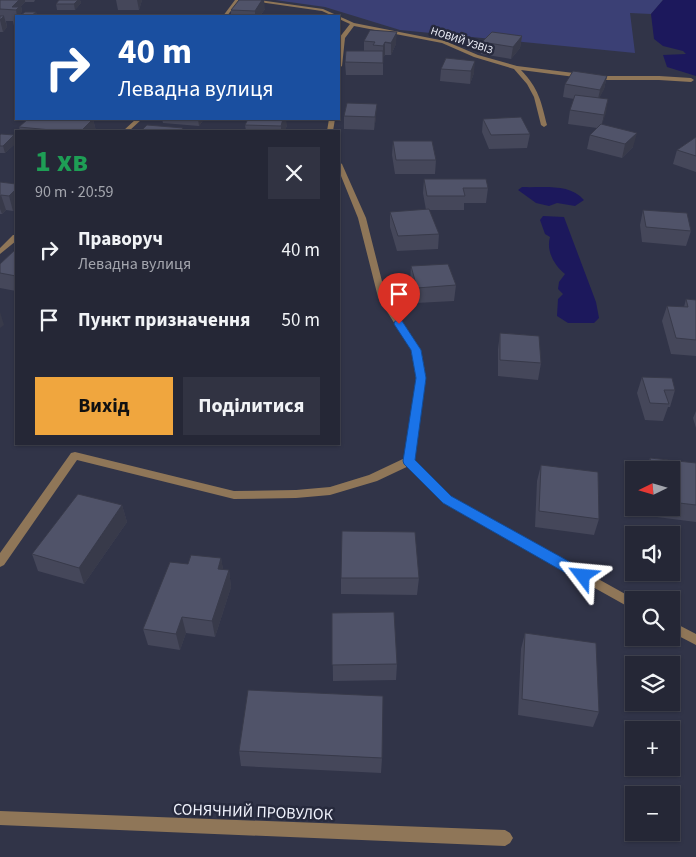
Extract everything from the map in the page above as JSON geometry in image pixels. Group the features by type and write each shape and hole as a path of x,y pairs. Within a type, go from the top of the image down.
{"street":[{"path":"226,15 237,0"},
{"name":"НОВИЙ УЗВІЗ","path":"248,0 323,10 333,15"},
{"name":"НОВИЙ УЗВІЗ","path":"340,18 353,24 443,42 476,56 516,68 598,78 690,80"},
{"path":"340,57 342,38 353,24"},
{"path":"516,68 530,83 537,97 544,124"},
{"path":"127,130 138,120"},
{"path":"340,166 362,218 382,297 416,350 421,378 409,461"},
{"path":"0,252 15,238"},
{"path":"0,562 75,456 234,495 296,494 330,491 373,478 409,461"},
{"path":"409,461 447,500 625,600"},
{"path":"680,631 696,640"},
{"name":"СОНЯЧНИЙ ПРОВУЛОК","path":"0,818 505,838"}],"shaded area":[{"path":"275,0 663,0 651,14 630,13 635,53 400,30 325,7"},
{"path":"663,0 696,0 696,76 667,67 663,55 686,54 683,51 663,46 654,39 651,14"},
{"path":"522,187 564,189 571,191 584,200 575,206 557,203 549,206 536,203 518,190"},
{"path":"543,216 564,217 596,302 599,318 594,323 568,323 557,316 558,299 563,294 558,289 559,282 565,274 557,266 550,252 550,237 545,234 540,220"}],"building":[{"path":"0,0 19,0 12,7 19,7 16,10 0,9"},
{"path":"59,0 78,0 74,4 56,4"},
{"path":"239,0 262,0 255,11 231,10"},
{"path":"25,12 36,12 32,15 21,15"},
{"path":"370,30 397,32 391,43 385,42 383,46 373,45 375,42 364,41"},
{"path":"492,32 522,36 513,47 482,42"},
{"path":"346,51 383,51 383,63 345,62"},
{"path":"446,58 475,61 471,71 441,69"},
{"path":"573,71 607,76 600,90 565,84"},
{"path":"575,95 608,99 604,115 570,110"},
{"path":"347,103 377,104 375,117 344,116"},
{"path":"521,117 530,134 491,135 483,119"},
{"path":"27,120 92,120 82,130 19,127"},
{"path":"248,120 283,120 281,126 245,125"},
{"path":"601,124 637,133 625,144 590,135"},
{"path":"147,125 183,128 181,130 142,130"},
{"path":"1,134 14,135 3,146 0,146"},
{"path":"696,137 696,156 677,150"},
{"path":"393,141 432,141 436,160 396,160"},
{"path":"424,179 486,179 488,188 463,188 465,196 427,196"},
{"path":"0,182 15,184 15,190 9,196 1,195 0,197"},
{"path":"429,209 439,234 398,236 390,212"},
{"path":"643,210 687,213 691,231 646,227"},
{"path":"15,250 15,276 0,273 0,264"},
{"path":"448,264 456,285 417,288 411,266"},
{"path":"686,299 696,300 696,340 676,338 667,306 688,307"},
{"path":"500,333 539,336 541,363 500,360"},
{"path":"642,377 672,378 675,390 664,390 669,404 650,403"},
{"path":"650,458 678,461 650,461"},
{"path":"680,461 696,463 696,505 680,503"},
{"path":"541,465 598,472 599,519 539,511"},
{"path":"78,494 122,505 79,568 32,554"},
{"path":"342,531 415,532 419,578 341,578"},
{"path":"191,555 221,558 218,569 229,570 212,621 182,617 176,634 143,629 170,562 188,564"},
{"path":"394,612 397,664 332,665 332,613"},
{"path":"525,633 596,643 599,712 522,699"},
{"path":"248,690 383,696 382,758 239,751"}],"route":[{"path":"399,324 416,350 421,378 409,461 447,500 583,576"}]}
